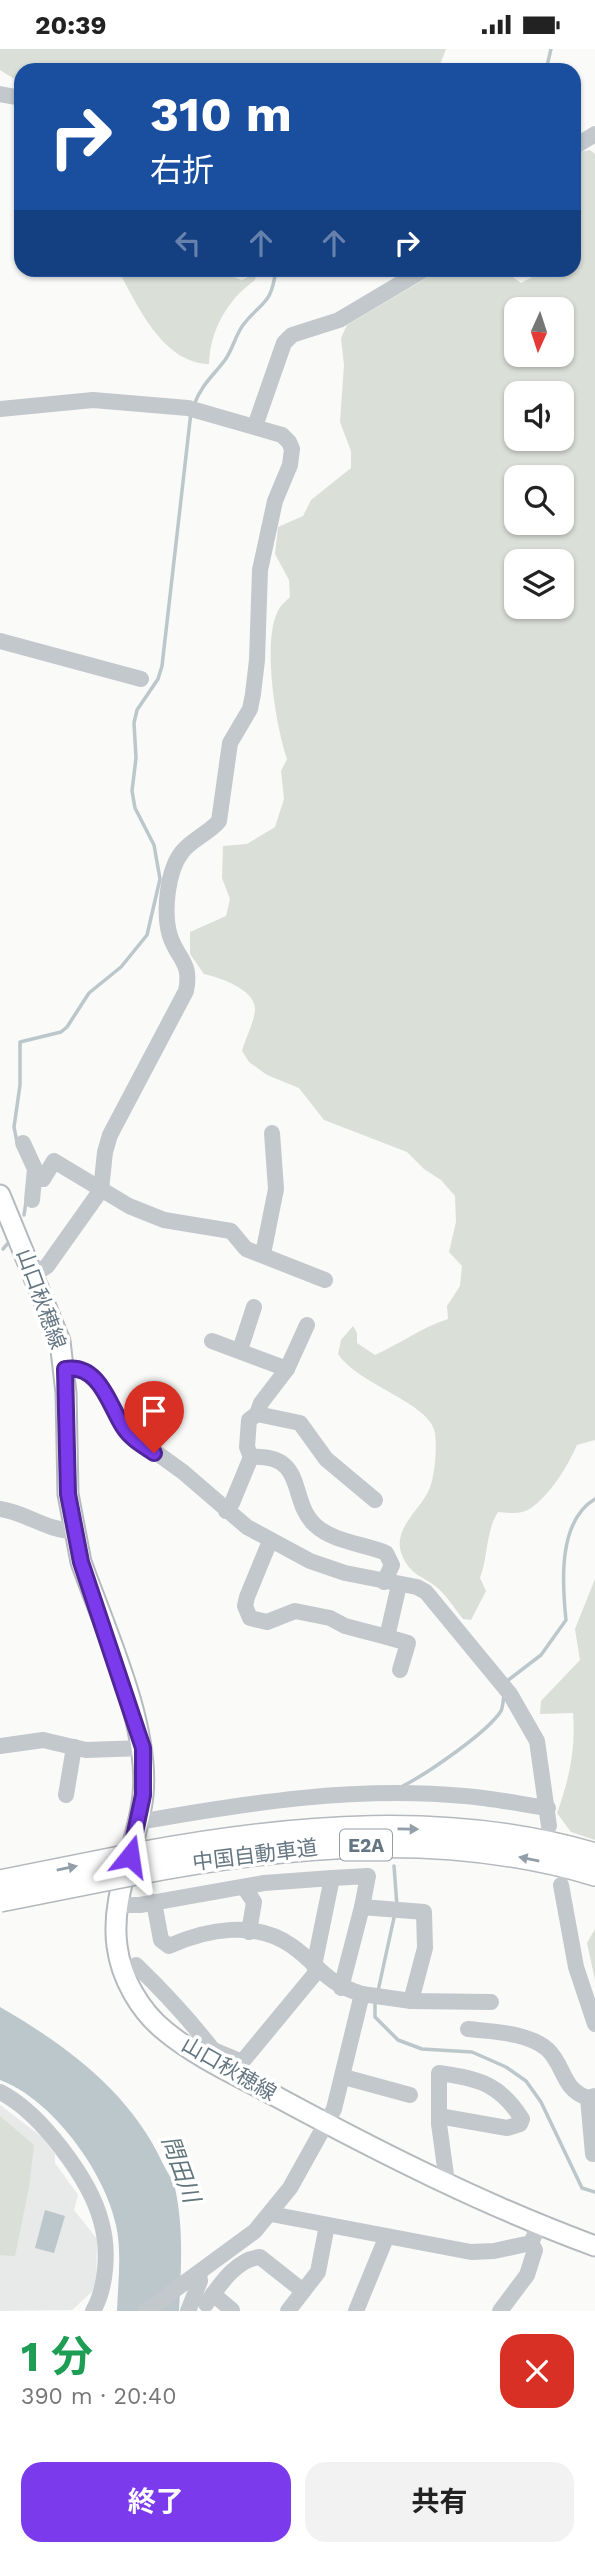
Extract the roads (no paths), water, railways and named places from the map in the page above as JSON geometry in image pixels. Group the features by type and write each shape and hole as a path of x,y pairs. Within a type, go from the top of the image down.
{"highway":[{"name":"中国自動車道","path":"0,1900 243,1837 364,1828 451,1830 507,1837 595,1855"},
{"name":"中国自動車道","path":"0,1881 141,1863 363,1845 452,1847 505,1854 595,1874"}],"main road":[{"name":"山口秋穂線","path":"0,1195 35,1274 60,1341 65,1369 68,1494 81,1562 143,1748 143,1795 139,1822 118,1905 117,1945 122,1969 132,1991 164,2031 211,2055 327,2124 447,2182 535,2234 595,2246"}],"street":[{"path":"255,426 284,343 292,335 339,320 412,277"},
{"path":"0,409 93,400 192,409 282,435 292,449 290,465 275,501 260,570 257,660 250,709 230,743 219,821 181,852 174,868 166,922 171,939 188,967 186,991 110,1135 104,1152 101,1190 47,1266 35,1274"},
{"path":"0,642 141,679"},
{"path":"263,1254 276,1189 272,1133"},
{"path":"23,1143 36,1177 32,1200"},
{"path":"36,1177 43,1179 54,1161 61,1163 129,1206 164,1220 231,1231 246,1249 325,1280"},
{"path":"240,1350 254,1307"},
{"path":"226,1511 251,1457 247,1447 249,1420 257,1414 261,1403 287,1369 307,1325"},
{"path":"212,1341 287,1369"},
{"path":"65,1369 85,1371 97,1382 125,1430 183,1472 226,1511 270,1541 310,1561 426,1592 510,1694 518,1714 537,1741 549,1826"},
{"path":"257,1414 300,1423 326,1459 375,1500"},
{"path":"251,1457 265,1456 287,1468 295,1476 309,1516 326,1533 386,1553 392,1565 387,1637"},
{"path":"0,1509 24,1514 51,1529 75,1531"},
{"path":"270,1541 247,1597 245,1606 250,1618 268,1622 295,1611 330,1618 345,1626 408,1643 400,1670"},
{"path":"0,1746 43,1740 108,1751 143,1748"},
{"path":"66,1795 74,1747"},
{"path":"139,1822 246,1804 395,1794 463,1795 548,1808"},
{"path":"118,1905 154,1902 244,1887 368,1876 341,1988"},
{"path":"136,1965 174,2001 211,2055 218,2050 242,2062 316,1968 332,1878"},
{"path":"561,1885 576,1967 595,2024"},
{"path":"244,1887 254,1902 249,1932"},
{"path":"154,1902 161,1940 169,1946 219,1929 263,1932 291,1946 341,1988 411,2001 491,2002"},
{"path":"362,1907 424,1912 425,1948 411,2001"},
{"path":"146,2311 255,2231 271,2214 327,2124 344,2077 362,1994"},
{"path":"468,2029 510,2034 548,2050 575,2093 592,2097 593,2154"},
{"path":"439,2116 507,2128 520,2124 522,2119 510,2099 477,2078 439,2073 439,2116 447,2182"},
{"path":"344,2077 410,2095"},
{"path":"0,2092 24,2106 51,2134 93,2199 104,2237 103,2280 93,2311"},
{"path":"271,2214 386,2238 471,2252 494,2251 535,2234 535,2250 527,2275 500,2311"},
{"path":"288,2311 318,2272 327,2225"},
{"path":"356,2311 386,2238"},
{"path":"232,2310 210,2299 228,2275 250,2258 260,2257 303,2291"},
{"path":"188,2311 200,2281 194,2278"}],"waterway":[{"path":"548,63 551,49"},
{"path":"194,405 204,386 228,356 243,325 265,302 275,277"},
{"path":"17,1142 14,1127 20,1085 20,1042 61,1032 67,1027 89,993 121,967 147,935 160,879 154,845 135,808 132,791 136,758 134,723 137,710 158,679 162,666 191,412"},
{"path":"24,1215 26,1202"},
{"path":"3,1249 9,1242"},
{"path":"507,1681 541,1655 566,1620 565,1553 574,1522 583,1509 595,1499"},
{"path":"401,1787 470,1742 501,1711 504,1695"},
{"path":"394,1866 397,1906"},
{"path":"378,1991 395,1913"},
{"path":"375,2003 375,2017 398,2040 422,2049 472,2052 506,2067 526,2081 541,2102 582,2188 595,2192"}],"water label":[{"name":"問田川","path":"181,2169"}]}
